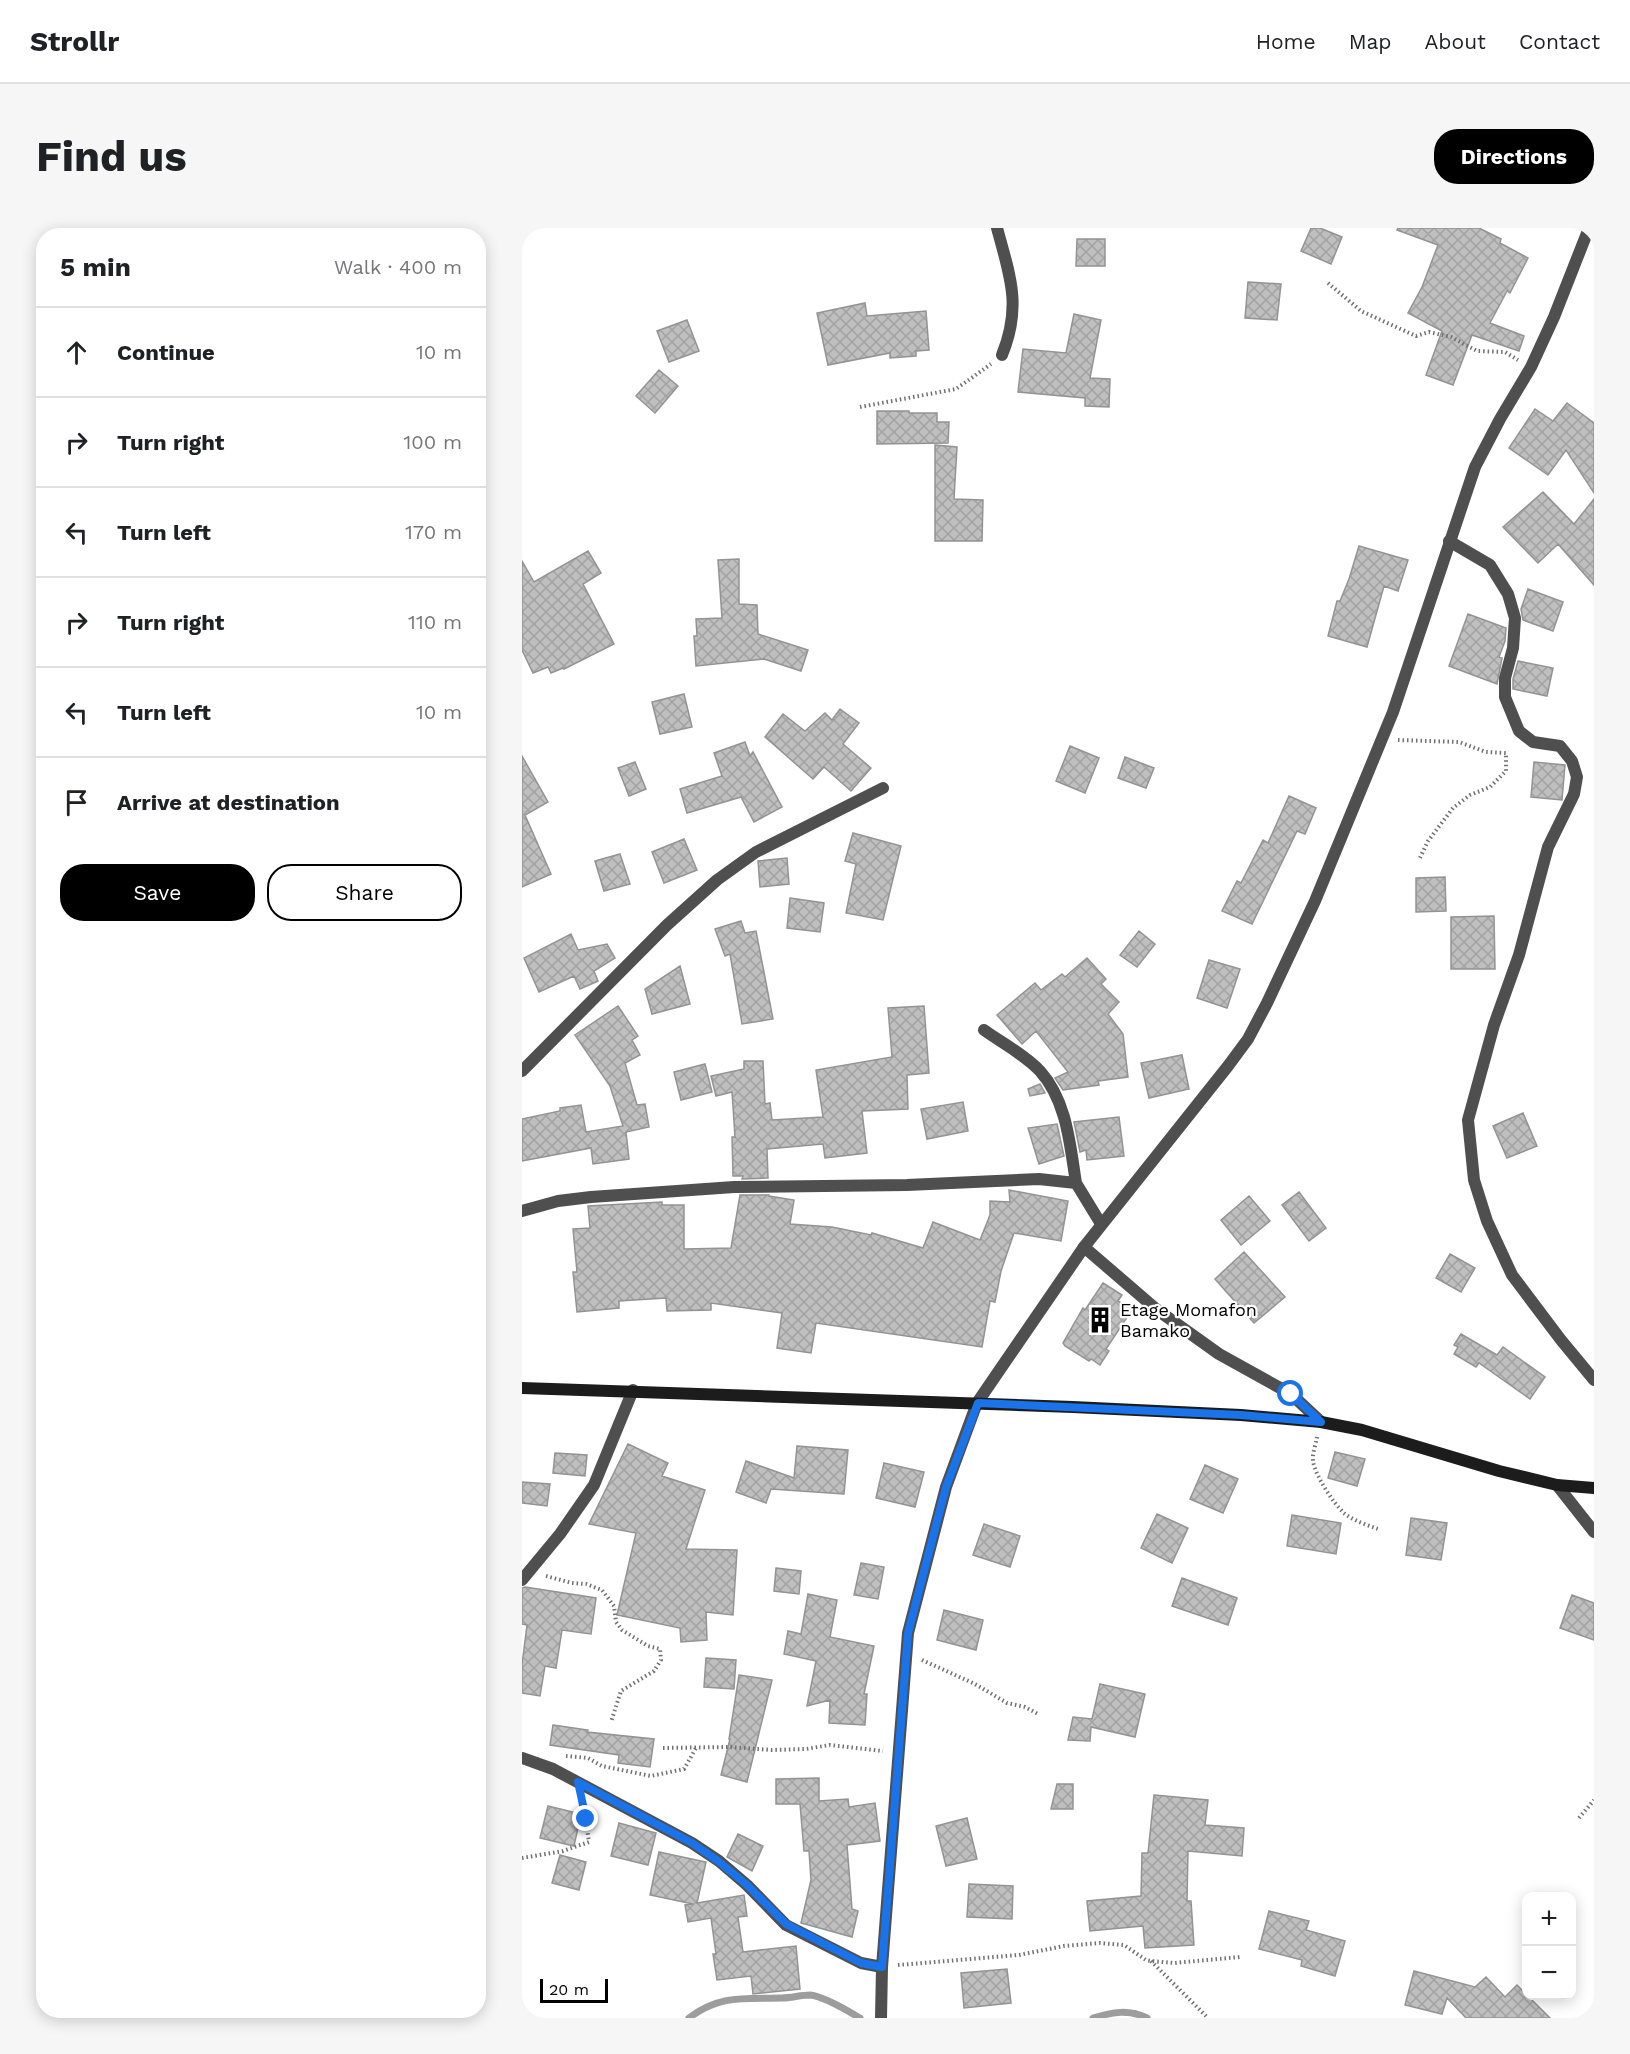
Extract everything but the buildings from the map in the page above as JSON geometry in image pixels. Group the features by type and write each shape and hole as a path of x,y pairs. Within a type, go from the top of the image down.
{"main road":[{"path":"522,1388 978,1403 1241,1415 1321,1422 1362,1430 1498,1471 1557,1485 1594,1488"}],"street":[{"path":"997,228 1011,278 1014,307 1011,335 1002,355"},
{"path":"881,2018 882,1967 905,1653 911,1616 946,1487 978,1403 1084,1247 1228,1066 1248,1038 1267,1003 1315,901 1393,712 1475,467 1531,367 1554,317 1589,228"},
{"path":"1449,541 1490,565 1508,594 1515,618 1513,648 1505,678 1504,697 1519,731 1533,742 1560,746 1572,761 1576,777 1574,794 1548,847 1519,956 1494,1025 1468,1120 1474,1180 1492,1232 1512,1275 1594,1380"},
{"path":"522,1071 668,925 717,880 756,852 884,788"},
{"path":"984,1030 1041,1072 1058,1099 1067,1128 1076,1183 1101,1224"},
{"path":"522,1211 558,1201 591,1197 715,1188 907,1185 1040,1179 1076,1183"},
{"path":"1084,1247 1156,1309 1219,1354 1291,1394 1321,1422"},
{"path":"525,1578 560,1534 594,1485 633,1390"},
{"path":"1557,1485 1594,1532"},
{"path":"527,1760 553,1769 692,1843 747,1885 786,1924 861,1963 882,1967"}],"path":[{"path":"1328,283 1361,311 1379,321 1416,336 1428,332 1451,337 1477,351 1505,352 1531,367"},
{"path":"860,407 956,389 1002,355"},
{"path":"1382,739 1459,742 1486,752 1506,753 1506,771 1490,787 1470,795 1453,808 1428,841 1419,860"},
{"path":"1321,1422 1312,1460 1320,1478 1330,1496 1344,1513 1378,1529"},
{"path":"525,1578 547,1576 572,1583 586,1584 602,1590 614,1606 616,1622 622,1630 648,1646 660,1649 662,1660 654,1671 621,1691 611,1722"},
{"path":"905,1653 975,1684 1007,1703 1025,1707 1038,1714"},
{"path":"663,1748 730,1747 772,1750 806,1749 830,1745 898,1752"},
{"path":"527,1760 570,1756 588,1758 602,1766 651,1776 684,1769 696,1748"},
{"path":"522,1858 563,1851 589,1842 583,1799 578,1782"},
{"path":"1579,1818 1594,1800"},
{"path":"882,1967 996,1958 1064,1946 1100,1943 1124,1945 1151,1961 1174,1963 1240,1957"},
{"path":"1151,1961 1208,2018"}],"waterway":[{"path":"689,2018 700,2010 723,2001 810,1995 829,2001 860,2018"},
{"path":"1093,2018 1120,2012 1134,2013 1147,2018"}],"place":[{"name":"Etage Momafon Bamako","path":"1100,1320"}],"route":[{"path":"586,1819 578,1782 692,1843 747,1885 786,1924 809,1938 861,1963 882,1967 908,1633 946,1487 978,1403 1241,1415 1321,1422 1291,1394"}]}
